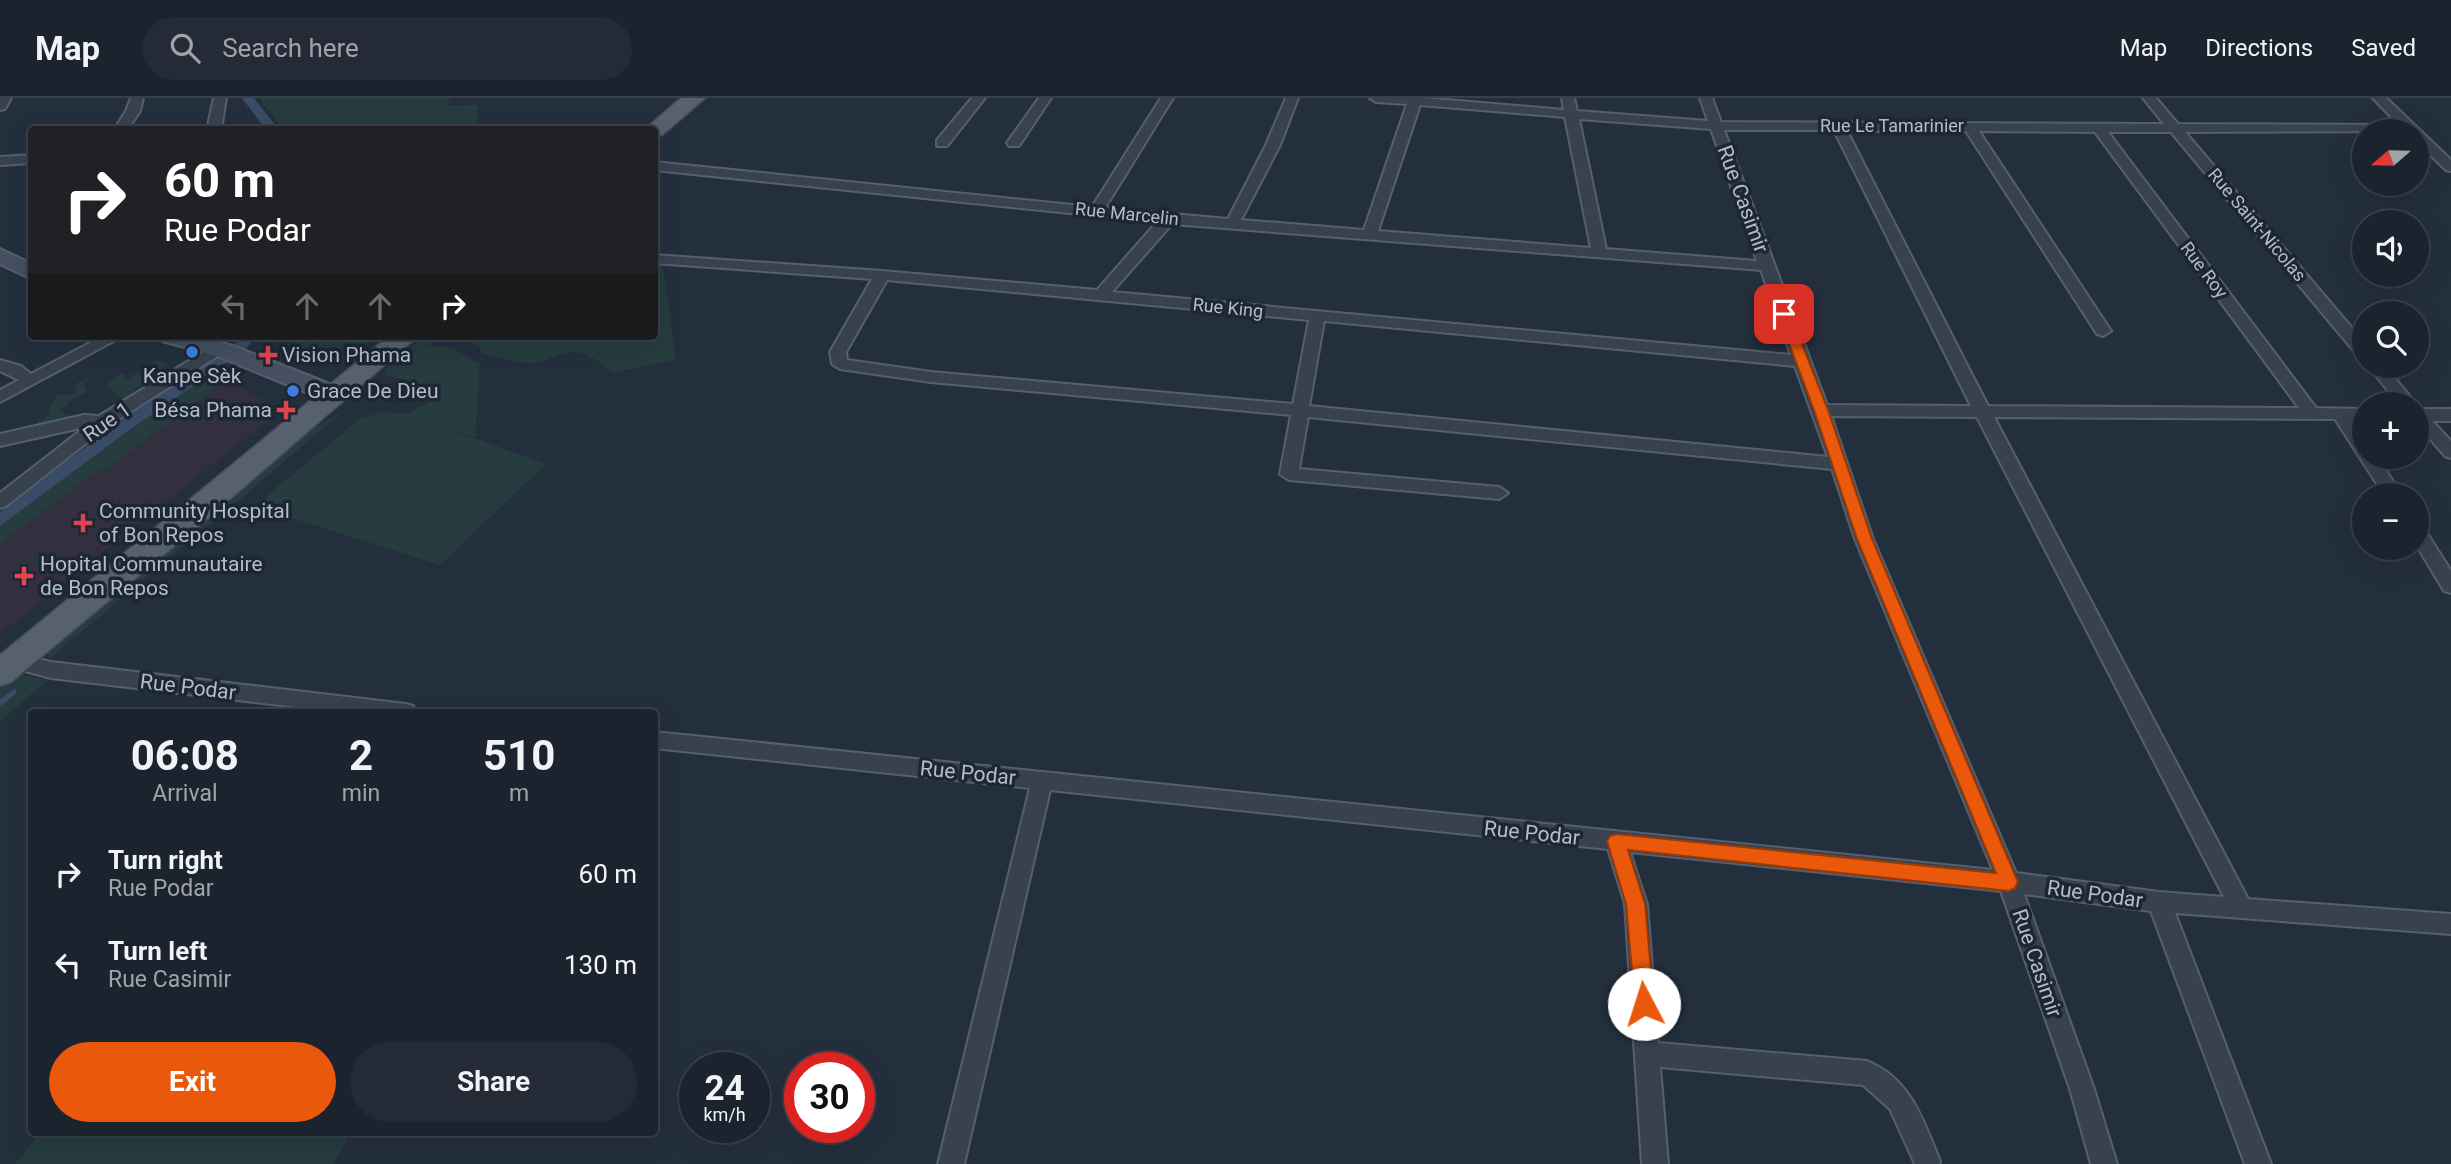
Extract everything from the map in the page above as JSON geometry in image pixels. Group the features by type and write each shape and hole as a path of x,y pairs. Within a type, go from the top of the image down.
{"main road":[{"path":"658,127 694,98"},
{"path":"7,667 204,506 400,340"}],"street":[{"path":"0,106 5,98"},
{"path":"123,126 133,111 136,98"},
{"path":"215,126 220,98"},
{"path":"942,143 979,98"},
{"path":"1014,142 1045,98"},
{"path":"1097,211 1167,98"},
{"path":"1233,223 1273,145 1292,98"},
{"name":"Rue Le Tamarinier","path":"1376,98 1416,99 1717,126 2352,131"},
{"path":"1568,98 1600,254"},
{"name":"Rue Casimir","path":"1706,98 1821,410 1864,539 2009,882 2082,1089 2104,1164"},
{"name":"Rue Saint-Nicolas","path":"2149,98 2352,338"},
{"path":"2379,98 2400,119"},
{"path":"1369,236 1416,99"},
{"path":"1838,126 1983,412 2241,908"},
{"path":"1969,127 2103,331"},
{"name":"Rue Roy","path":"2098,127 2311,413"},
{"path":"2429,147 2451,167"},
{"path":"0,161 28,159"},
{"name":"Rue Marcelin","path":"658,166 1168,219 1767,266"},
{"path":"1101,295 1168,219"},
{"path":"0,255 28,271"},
{"name":"Rue King","path":"658,259 882,275 1801,361"},
{"path":"882,275 838,352 840,364 930,377 1112,392 1300,413 1838,464"},
{"path":"1317,317 1289,474 1499,493"},
{"path":"0,397 107,340"},
{"path":"184,340 229,353 335,395"},
{"name":"Rue 1","path":"0,502 102,422 229,353"},
{"path":"0,365 15,370 29,380"},
{"path":"2386,378 2398,392"},
{"path":"1821,410 2352,414"},
{"path":"2340,414 2352,432"},
{"path":"2429,415 2451,415"},
{"path":"0,440 63,425 102,422"},
{"path":"2429,428 2451,452"},
{"path":"2429,551 2451,586"},
{"name":"Rue Podar","path":"7,667 381,709"},
{"name":"Rue Podar","path":"658,740 2009,882 2159,902 2451,924"},
{"path":"951,1164 1042,781"},
{"path":"1616,841 1636,904 1655,1164"},
{"path":"2159,902 2258,1164"},
{"path":"1649,1054 1867,1073 1889,1085 1903,1103 1927,1161"}],"shaded area":[{"name":"Community Hospital of Bon Repos","path":"227,380 276,407 271,412 276,414 0,634 0,544 98,470 104,471"}],"green space":[{"path":"259,98 450,98 447,106 478,105 477,126 280,126"},
{"path":"658,265 663,266 676,360 612,373 588,355 581,353 566,353 536,363 519,362 482,353 480,347 463,340 658,340"},
{"path":"372,340 342,365 278,353 285,345 297,341"},
{"path":"419,340 436,340 429,347 445,346 480,362 475,437 446,428 546,464 440,565 266,510 263,504 270,493 360,419 382,412 407,414 443,395 386,374 385,369"},
{"path":"219,356 204,371 104,439 0,518 0,511 116,420 195,368"},
{"path":"157,361 169,364 157,374 160,376 135,388 134,395 127,400 116,395 107,384 122,373 126,375 125,379 128,379"},
{"path":"227,364 232,364 219,379 224,382 104,471 98,470 0,544 0,523 119,435"},
{"path":"90,380 83,384 87,392 68,402 68,405 59,411 76,419 40,425 36,423 51,414 48,411 57,395 74,394 77,383"},
{"path":"343,411 230,508 225,505 227,498 296,439"},
{"path":"205,518 216,519 49,659 49,655 40,648"},
{"path":"22,675 48,680 0,721 0,679"},
{"path":"38,1136 349,1136 334,1164 15,1164"}],"waterway":[{"path":"248,98 270,126"},
{"path":"0,520 120,429 246,340"},
{"path":"0,703 14,692"}],"place":[{"name":"Kanpe Sèk","path":"192,352"},
{"name":"Vision Phama","path":"268,355"},
{"name":"Grace De Dieu","path":"293,391"},
{"name":"Bésa Phama","path":"286,410"},
{"name":"Community Hospital of Bon Repos","path":"83,523"},
{"name":"Hopital Communautaire de Bon Repos","path":"24,576"}],"route":[{"path":"1644,1004 1636,904 1616,841 2009,882 1864,539 1821,410 1784,314"}]}
